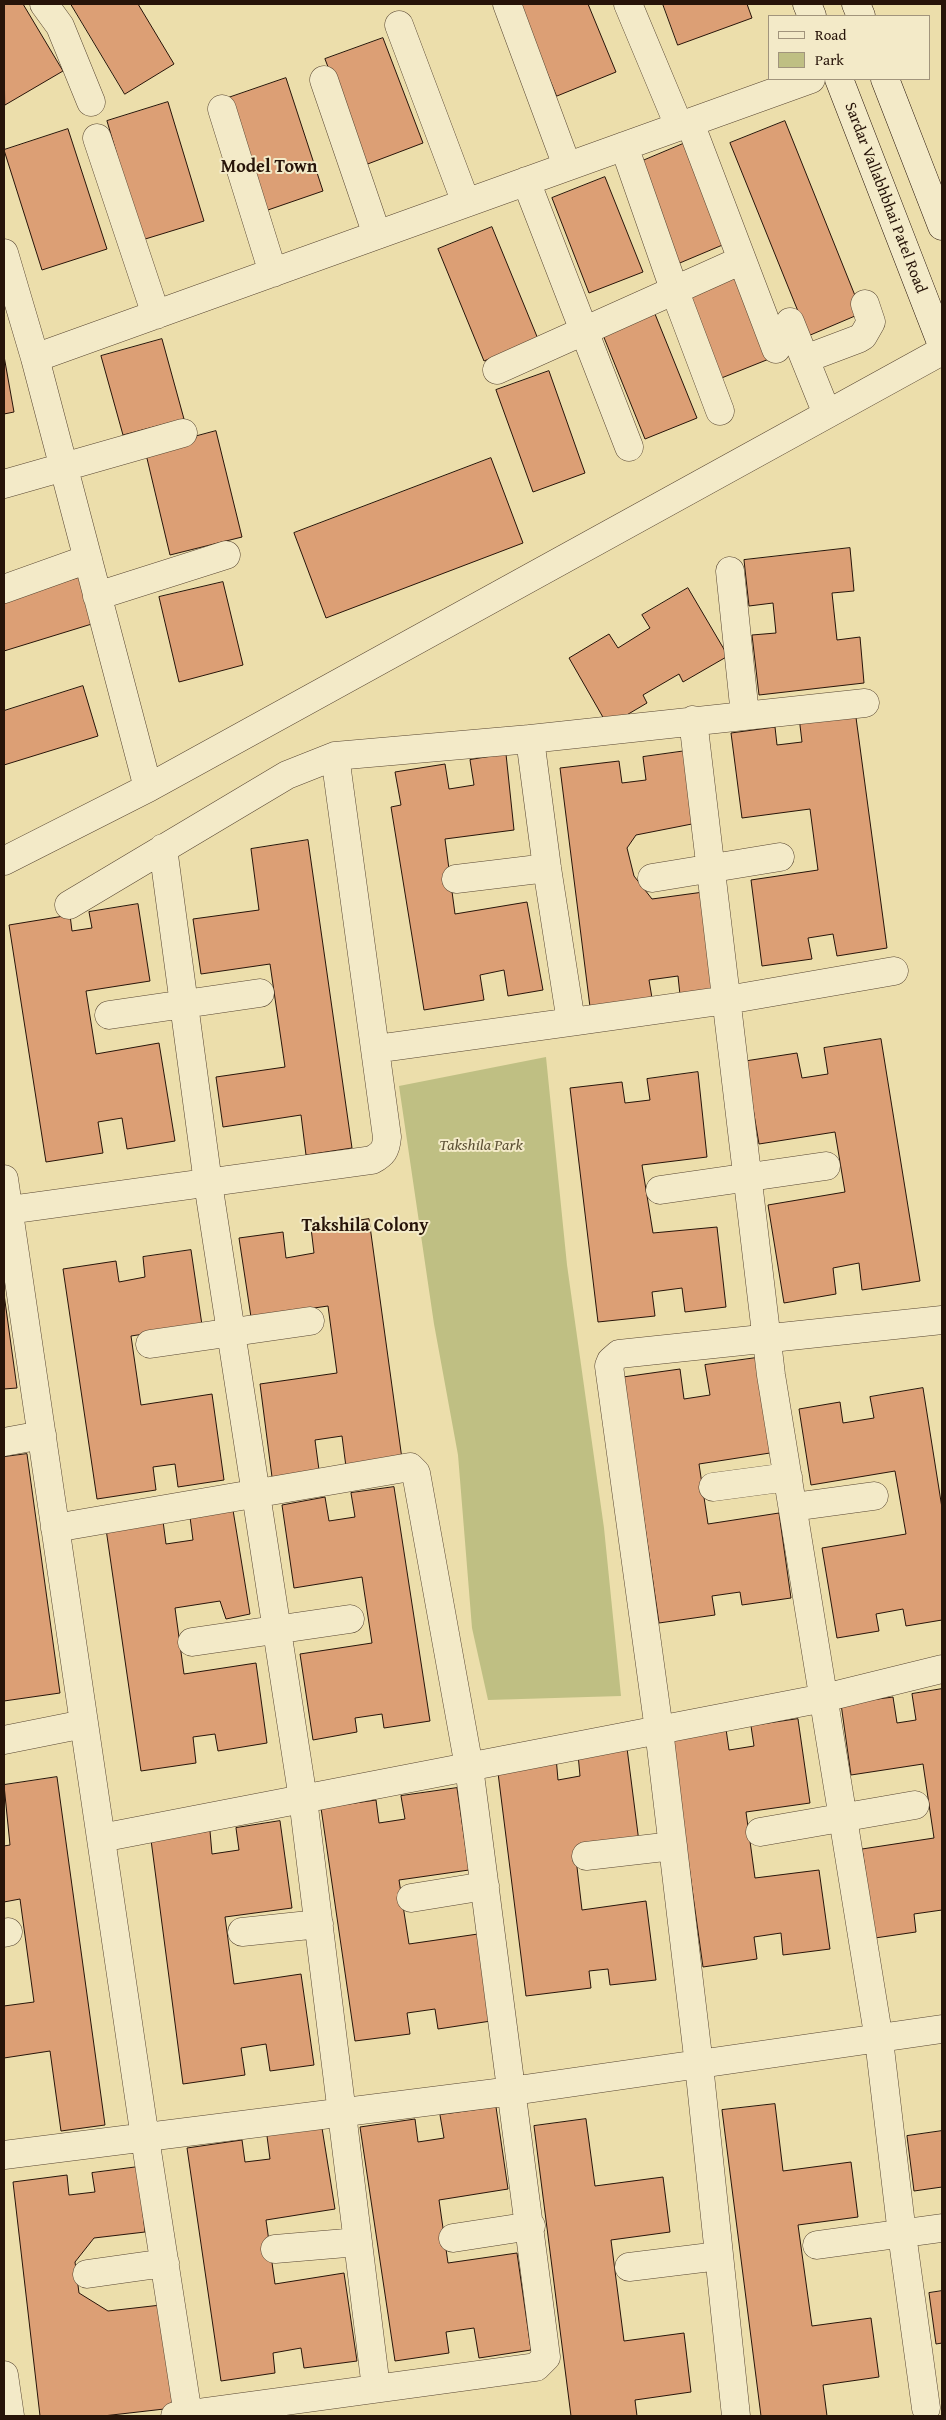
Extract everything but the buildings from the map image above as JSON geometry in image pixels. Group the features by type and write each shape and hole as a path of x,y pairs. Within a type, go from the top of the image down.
{"street":[{"path":"44,4 60,26 91,102"},
{"path":"507,4 567,166"},
{"path":"628,4 684,124 742,260 776,349"},
{"path":"399,25 466,203"},
{"path":"324,80 378,235"},
{"path":"35,358 808,80"},
{"name":"Sardar Vallabhbhai Patel Road","path":"839,80 942,345"},
{"path":"885,80 942,226"},
{"path":"222,109 273,273"},
{"path":"97,138 156,315"},
{"path":"624,146 674,289 720,412"},
{"path":"526,181 629,447"},
{"path":"4,253 35,358 148,788"},
{"path":"497,370 742,260"},
{"path":"805,359 864,336 871,322 865,304"},
{"path":"790,322 828,414"},
{"path":"4,860 148,788 942,351"},
{"path":"4,484 183,433"},
{"path":"97,596 226,555"},
{"path":"4,588 88,560"},
{"path":"730,571 745,715"},
{"path":"69,904 287,775 335,756 530,739 865,703"},
{"path":"694,720 767,1337 880,2040 902,2234 926,2408"},
{"path":"530,739 547,868 571,1022"},
{"path":"8,1210 372,1160 382,1155 387,1147 387,1138 335,756"},
{"path":"163,848 208,1183 303,1799 376,2388"},
{"path":"652,878 780,857"},
{"path":"456,879 547,868"},
{"path":"375,1049 727,1000 894,971"},
{"path":"109,1015 260,993"},
{"path":"660,1190 826,1166"},
{"path":"4,1179 8,1210 145,2138 165,2263 182,2415 536,2367 544,2361 547,2351 469,1767 414,1470 406,1466 55,1528"},
{"path":"736,2416 699,2065 659,1730 609,1366 611,1361 619,1354 942,1320"},
{"path":"150,1344 310,1321"},
{"path":"4,1442 42,1436"},
{"path":"713,1487 788,1477"},
{"path":"793,1507 874,1496"},
{"path":"192,1642 350,1619"},
{"path":"101,1838 824,1698 942,1669"},
{"path":"4,1740 84,1724"},
{"path":"760,1832 915,1805"},
{"path":"586,1856 673,1846"},
{"path":"411,1898 485,1886"},
{"path":"242,1932 319,1924"},
{"path":"4,2155 512,2091 880,2040 942,2029"},
{"path":"453,2238 531,2226"},
{"path":"818,2245 942,2228"},
{"path":"275,2249 358,2242"},
{"path":"629,2267 719,2256"},
{"path":"87,2274 165,2263"},
{"path":"4,2375 10,2416"}],"green space":[{"name":"Takshila Park","path":"546,1057 567,1265 604,1528 621,1696 488,1700 472,1628 458,1455 434,1324 399,1086"}],"district":[{"name":"Model Town","path":"269,167"},
{"name":"Takshila Colony","path":"365,1226"}]}
